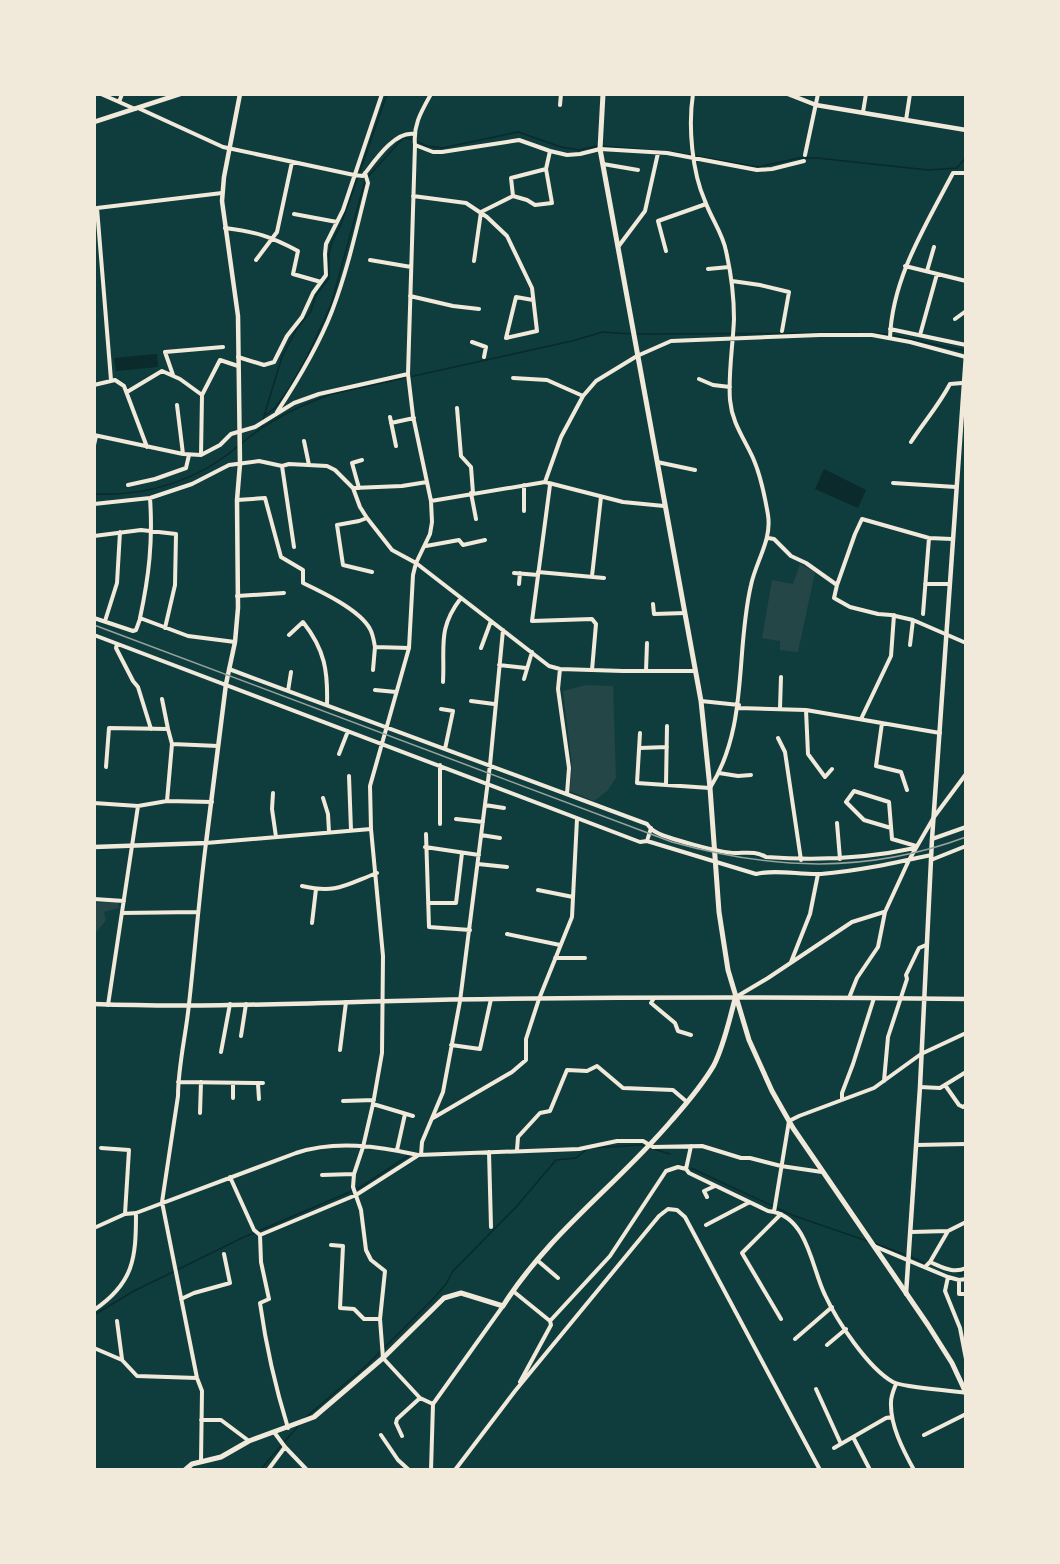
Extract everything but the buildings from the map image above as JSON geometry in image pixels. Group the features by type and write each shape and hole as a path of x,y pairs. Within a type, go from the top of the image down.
{"main road":[{"path":"603,94 600,147 602,164 700,701 710,788 719,912 735,998 760,1067 789,1121 952,1363 966,1393"},
{"path":"185,1470 192,1464 221,1457 249,1441 314,1417 383,1358 444,1298 461,1293 503,1306 537,1260 567,1226 650,1146 687,1102 713,1066 735,998"}],"street":[{"path":"101,94 229,148 354,176 363,176 371,164 398,137 408,133 414,134"},
{"path":"119,102 122,94"},
{"path":"94,122 180,94"},
{"path":"201,1461 201,1391 162,1202 178,1096 197,912 226,684 235,642 237,500 240,464 238,357 235,290 224,228 222,193 240,94"},
{"path":"238,357 264,365 274,362 287,336 302,317 326,275 326,244 337,222 382,94"},
{"path":"431,94 417,119 414,134 416,145 408,374 414,418 431,501 432,522 426,546 416,563 413,575 409,648 370,786 371,829 377,873 383,956 382,1053 374,1102 354,1174 353,1188 361,1210 366,1250 371,1260 385,1271 380,1319 383,1358 420,1398 433,1404"},
{"path":"560,105 561,94"},
{"path":"640,733 637,783 710,788 719,773 738,707 749,593 768,538 768,517 761,480 754,460 735,424 731,405 732,281 726,247 700,190 693,151 690,114 693,94"},
{"path":"789,94 816,105 966,130"},
{"path":"806,155 818,94"},
{"path":"863,112 866,94"},
{"path":"906,120 910,94"},
{"path":"416,145 433,152 442,152 519,140 550,151 573,155 600,147 695,158 757,170 772,169 804,160"},
{"path":"481,212 513,196 527,200 535,206 552,203 546,169 550,151"},
{"path":"617,248 645,211 658,153"},
{"path":"256,260 277,232 292,162"},
{"path":"602,164 638,170"},
{"path":"513,196 511,178 546,169"},
{"path":"277,413 314,351 332,312 368,183 365,173"},
{"path":"890,333 905,266 953,173 966,173"},
{"path":"111,380 96,218 97,208 222,193"},
{"path":"413,196 460,202 481,212 507,236 532,288 537,331 506,338 516,297 533,300"},
{"path":"666,251 658,221 706,204"},
{"path":"474,261 481,212"},
{"path":"294,214 337,222"},
{"path":"224,228 272,237 298,251 293,274 321,282"},
{"path":"927,272 934,247"},
{"path":"370,261 411,267"},
{"path":"905,266 966,281"},
{"path":"708,269 729,267"},
{"path":"920,335 937,274"},
{"path":"732,281 789,292 782,331"},
{"path":"410,296 453,306 479,309"},
{"path":"955,319 966,311"},
{"path":"890,333 965,356 932,839 911,1251 906,1294"},
{"path":"545,482 561,437 583,396 596,381 637,356 676,340 890,333 920,335 966,345"},
{"path":"472,342 486,347 484,357"},
{"path":"173,376 165,352 223,347"},
{"path":"201,455 202,395 220,360 238,366"},
{"path":"127,392 162,371 202,395"},
{"path":"94,445 95,435 183,454 201,455 220,445 231,434 255,427 277,413 319,394 408,374"},
{"path":"513,378 547,380 583,396"},
{"path":"699,379 713,385 730,387"},
{"path":"94,385 111,380 120,382 127,392 147,447"},
{"path":"911,442 930,413 939,405 950,384 962,383"},
{"path":"177,405 183,454"},
{"path":"458,408 461,456 471,467 476,519"},
{"path":"390,417 396,446"},
{"path":"391,423 414,418"},
{"path":"304,441 309,465"},
{"path":"128,485 155,479 186,468 189,455"},
{"path":"359,488 352,463 362,460"},
{"path":"94,504 150,498 192,484 229,465 260,461 282,466 289,464 327,466 353,488 360,507 392,550 416,563 532,651 544,663 560,669 695,671"},
{"path":"656,462 695,470"},
{"path":"282,466 294,547"},
{"path":"353,488 402,486 427,482"},
{"path":"431,501 545,482 623,502 664,506"},
{"path":"893,483 956,487"},
{"path":"524,485 524,511"},
{"path":"550,485 532,621 592,619 596,624 592,670"},
{"path":"592,576 601,497"},
{"path":"94,618 136,630 149,578 152,532 150,498"},
{"path":"237,500 265,498 282,557 303,570 303,583 354,612 370,628 375,647 373,670"},
{"path":"367,518 337,525 343,565 372,572"},
{"path":"952,539 929,538 862,519 834,598 850,607 913,620 966,644"},
{"path":"94,536 141,530 176,534 175,585 165,627"},
{"path":"105,621 117,583 120,532"},
{"path":"768,538 774,539 791,556 806,563 837,585"},
{"path":"922,614 929,538"},
{"path":"426,546 459,540 463,545 485,540"},
{"path":"514,573 604,578"},
{"path":"519,584 520,573"},
{"path":"925,584 949,584"},
{"path":"237,597 284,593"},
{"path":"443,682 443,640 449,618 461,598"},
{"path":"653,604 654,614 684,613"},
{"path":"861,719 891,656 894,615"},
{"path":"140,618 188,636 235,642"},
{"path":"481,648 491,620"},
{"path":"910,645 913,620"},
{"path":"289,635 303,622 314,636 324,659 328,681 327,705"},
{"path":"260,1234 356,1195 418,1155 433,1118 443,1092 460,1001 490,765 494,704 503,629"},
{"path":"95,636 640,842 647,841 756,874 766,872 818,874 868,869 931,857 966,846"},
{"path":"646,671 647,642"},
{"path":"117,644 116,648 128,673 138,687 151,729"},
{"path":"375,647 409,648"},
{"path":"524,680 532,651"},
{"path":"499,665 526,668"},
{"path":"229,669 647,824 654,831 715,850 735,853 744,851 760,853 766,857 801,860 886,854 916,847"},
{"path":"560,669 558,689 569,768 567,794"},
{"path":"288,691 291,672"},
{"path":"780,708 781,677"},
{"path":"375,690 396,692"},
{"path":"162,699 172,744 167,801"},
{"path":"471,701 494,704"},
{"path":"700,701 738,707 806,710 940,733"},
{"path":"441,709 453,711 445,749"},
{"path":"806,710 810,758 825,777 832,769"},
{"path":"882,723 876,765 901,772 907,790"},
{"path":"666,726 666,785"},
{"path":"106,766 109,728 168,729"},
{"path":"339,754 348,731"},
{"path":"778,738 785,752 801,860"},
{"path":"172,744 218,746"},
{"path":"640,748 667,747"},
{"path":"440,765 441,824"},
{"path":"719,773 738,776 751,775"},
{"path":"849,998 857,978 878,947 885,912 909,860 934,818 966,774"},
{"path":"349,776 351,830"},
{"path":"891,828 864,820 846,802 854,791 889,802 892,839 916,847"},
{"path":"273,793 272,809 276,837"},
{"path":"323,798 328,814 329,832"},
{"path":"94,803 138,806 167,801 212,802"},
{"path":"485,805 504,808"},
{"path":"108,1005 138,806"},
{"path":"456,819 483,822"},
{"path":"433,1118 512,1072 526,1059 526,1039 539,999 572,917 577,819"},
{"path":"837,823 840,859"},
{"path":"932,839 966,827"},
{"path":"647,841 651,828"},
{"path":"94,847 206,843 371,829"},
{"path":"426,834 429,927 470,930"},
{"path":"481,835 500,838"},
{"path":"425,847 479,855"},
{"path":"428,903 456,903 462,852"},
{"path":"478,864 507,867"},
{"path":"302,886 335,890 377,873"},
{"path":"791,963 810,914 818,874"},
{"path":"312,923 316,889"},
{"path":"538,890 573,897"},
{"path":"94,899 124,901"},
{"path":"122,913 197,912"},
{"path":"735,998 852,922 885,912"},
{"path":"507,934 560,945"},
{"path":"884,1081 888,1037 908,979 906,975 919,948 926,945"},
{"path":"555,958 585,958"},
{"path":"654,998 651,1004 675,1023 678,1031 691,1035"},
{"path":"94,1004 189,1005 654,998 966,999"},
{"path":"842,1100 842,1093 874,998"},
{"path":"451,1045 480,1049 491,999"},
{"path":"340,1050 346,1002"},
{"path":"221,1052 230,1004"},
{"path":"241,1036 246,1004"},
{"path":"774,1212 789,1121 874,1088 921,1054 966,1033"},
{"path":"517,1151 518,1137 540,1113 550,1111 567,1070 586,1071 597,1066 623,1088 673,1090 687,1102"},
{"path":"920,1087 940,1088 966,1072"},
{"path":"178,1082 261,1084 260,1099"},
{"path":"200,1113 201,1082"},
{"path":"232,1084 233,1098"},
{"path":"945,1085 959,1105 963,1107 966,1105"},
{"path":"343,1101 374,1102 413,1116"},
{"path":"397,1150 405,1114"},
{"path":"94,1228 125,1214 136,1213 315,1147 335,1145 397,1150 418,1155 579,1149 617,1141 643,1141 650,1146 702,1146 741,1158 822,1172"},
{"path":"916,1145 966,1144"},
{"path":"686,1169 691,1146"},
{"path":"101,1148 129,1150 125,1214"},
{"path":"489,1152 491,1227"},
{"path":"550,1321 610,1256 666,1172 678,1167 749,1202 781,1214 795,1224 825,1295 846,1329 882,1375 896,1384 966,1393"},
{"path":"322,1175 354,1174"},
{"path":"230,1177 254,1230 260,1234"},
{"path":"707,1197 704,1191 715,1186"},
{"path":"706,1225 749,1202"},
{"path":"455,1470 515,1391 659,1216 668,1209 677,1210 685,1217 820,1470"},
{"path":"94,1310 113,1298 130,1269 135,1250 136,1213"},
{"path":"781,1214 742,1254 781,1319"},
{"path":"911,1232 948,1231 965,1221"},
{"path":"925,1267 948,1231"},
{"path":"260,1234 261,1262 269,1299 260,1303 266,1347 288,1428"},
{"path":"331,1245 343,1246 340,1308 354,1309 364,1319 380,1319"},
{"path":"873,1246 948,1277 958,1280 966,1279"},
{"path":"181,1299 230,1283 224,1254"},
{"path":"537,1260 558,1278"},
{"path":"930,1262 958,1271 966,1268"},
{"path":"948,1277 945,1291 960,1328 966,1359"},
{"path":"958,1280 959,1294 966,1294"},
{"path":"513,1291 550,1321 551,1326 515,1391"},
{"path":"431,1470 433,1404 503,1306"},
{"path":"795,1339 832,1307"},
{"path":"117,1321 122,1360"},
{"path":"827,1345 846,1329"},
{"path":"94,1348 122,1360 137,1376 197,1378"},
{"path":"896,1384 890,1400 892,1417 903,1449 914,1470"},
{"path":"816,1389 841,1444"},
{"path":"402,1436 396,1423 397,1419 420,1398"},
{"path":"924,1435 966,1414"},
{"path":"834,1448 892,1417"},
{"path":"201,1420 220,1420 249,1441"},
{"path":"274,1432 307,1470"},
{"path":"381,1435 398,1460 409,1470"},
{"path":"853,1437 870,1470"},
{"path":"268,1470 285,1447"}],"shaded area":[{"path":"157,354 158,367 116,371 114,358"},
{"path":"824,469 866,490 858,508 815,489"},
{"path":"800,564 815,572 798,652 780,650 780,641 762,638 772,580 793,584"},
{"path":"586,685 613,686 616,778 607,791 594,801 570,791 572,765 563,691"},
{"path":"118,901 119,908 104,912 106,920 95,934 94,903"}],"waterway":[{"path":"262,428 282,357 296,330 311,311 316,295 329,278 329,253 332,242 341,224 387,94"},
{"path":"368,177 403,138 442,148 518,132 561,147 579,150 597,146"},
{"path":"601,146 662,151"},
{"path":"673,152 758,167 799,158 817,158 928,170 957,168 966,157"},
{"path":"264,416 275,408 288,390 307,357 331,305 365,181"},
{"path":"242,443 284,414 332,394 572,341 603,332 631,334"},
{"path":"635,334 858,333"},
{"path":"872,333 966,351"},
{"path":"94,494 133,493 171,484 206,468 238,446"},
{"path":"592,1148 641,1145 670,1154"},
{"path":"304,1419 368,1364 434,1298 453,1271 517,1206 556,1160 576,1158 587,1149"},
{"path":"94,1315 132,1292 242,1238 359,1188 411,1154"},
{"path":"691,1168 792,1215 867,1241"},
{"path":"874,1243 906,1255"},
{"path":"911,1257 925,1263"},
{"path":"960,1274 966,1272"},
{"path":"260,1470 299,1425"}],"railway":[{"path":"94,625 672,842 709,851 783,862 819,864 856,862 929,849 966,837"}]}
